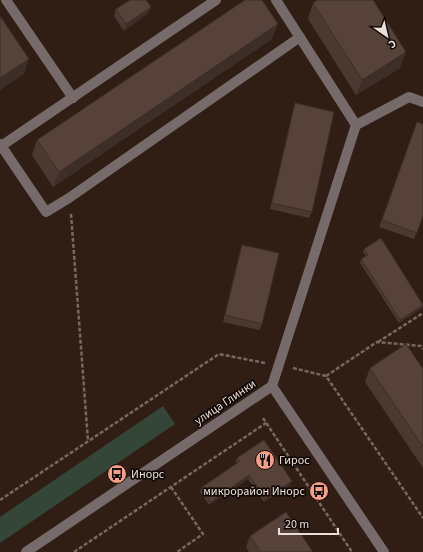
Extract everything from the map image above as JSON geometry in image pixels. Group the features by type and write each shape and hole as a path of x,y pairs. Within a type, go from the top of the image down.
{"street":[{"path":"6,0 73,98"},
{"path":"216,0 73,98 1,145 46,212 70,198 300,38"},
{"path":"276,0 356,125"},
{"path":"272,386 356,125 409,97 423,102"},
{"name":"улица Глинки","path":"26,552 272,386 384,552"}],"path":[{"path":"70,198 88,441"},
{"path":"326,376 423,313"},
{"path":"377,342 421,346 423,349"},
{"path":"263,418 352,552"},
{"path":"74,552 266,423"},
{"path":"171,487 204,534 177,552"}],"green space":[{"path":"163,406 175,424 0,543 0,517"}],"building":[{"path":"130,0 146,0 151,7 126,24 116,9"},
{"path":"245,0 262,0 278,24 59,172 37,140"},
{"path":"318,0 373,0 406,52 362,80 313,3"},
{"path":"0,16 29,59 0,78"},
{"path":"295,103 334,112 312,212 272,203"},
{"path":"417,122 423,124 423,215 417,233 382,220"},
{"path":"381,238 423,305 400,320 361,259 368,255 364,249"},
{"path":"242,245 279,253 262,324 225,315"},
{"path":"406,344 423,369 423,447 370,368"},
{"path":"264,440 292,481 265,499 249,475 211,502 201,488 240,461 237,458"},
{"path":"286,512 313,552 261,552 250,536"}],"place":[{"name":"Гирос","path":"265,460"},
{"name":"Инорс","path":"117,474"},
{"name":"микрорайон Инорс","path":"319,491"}]}
